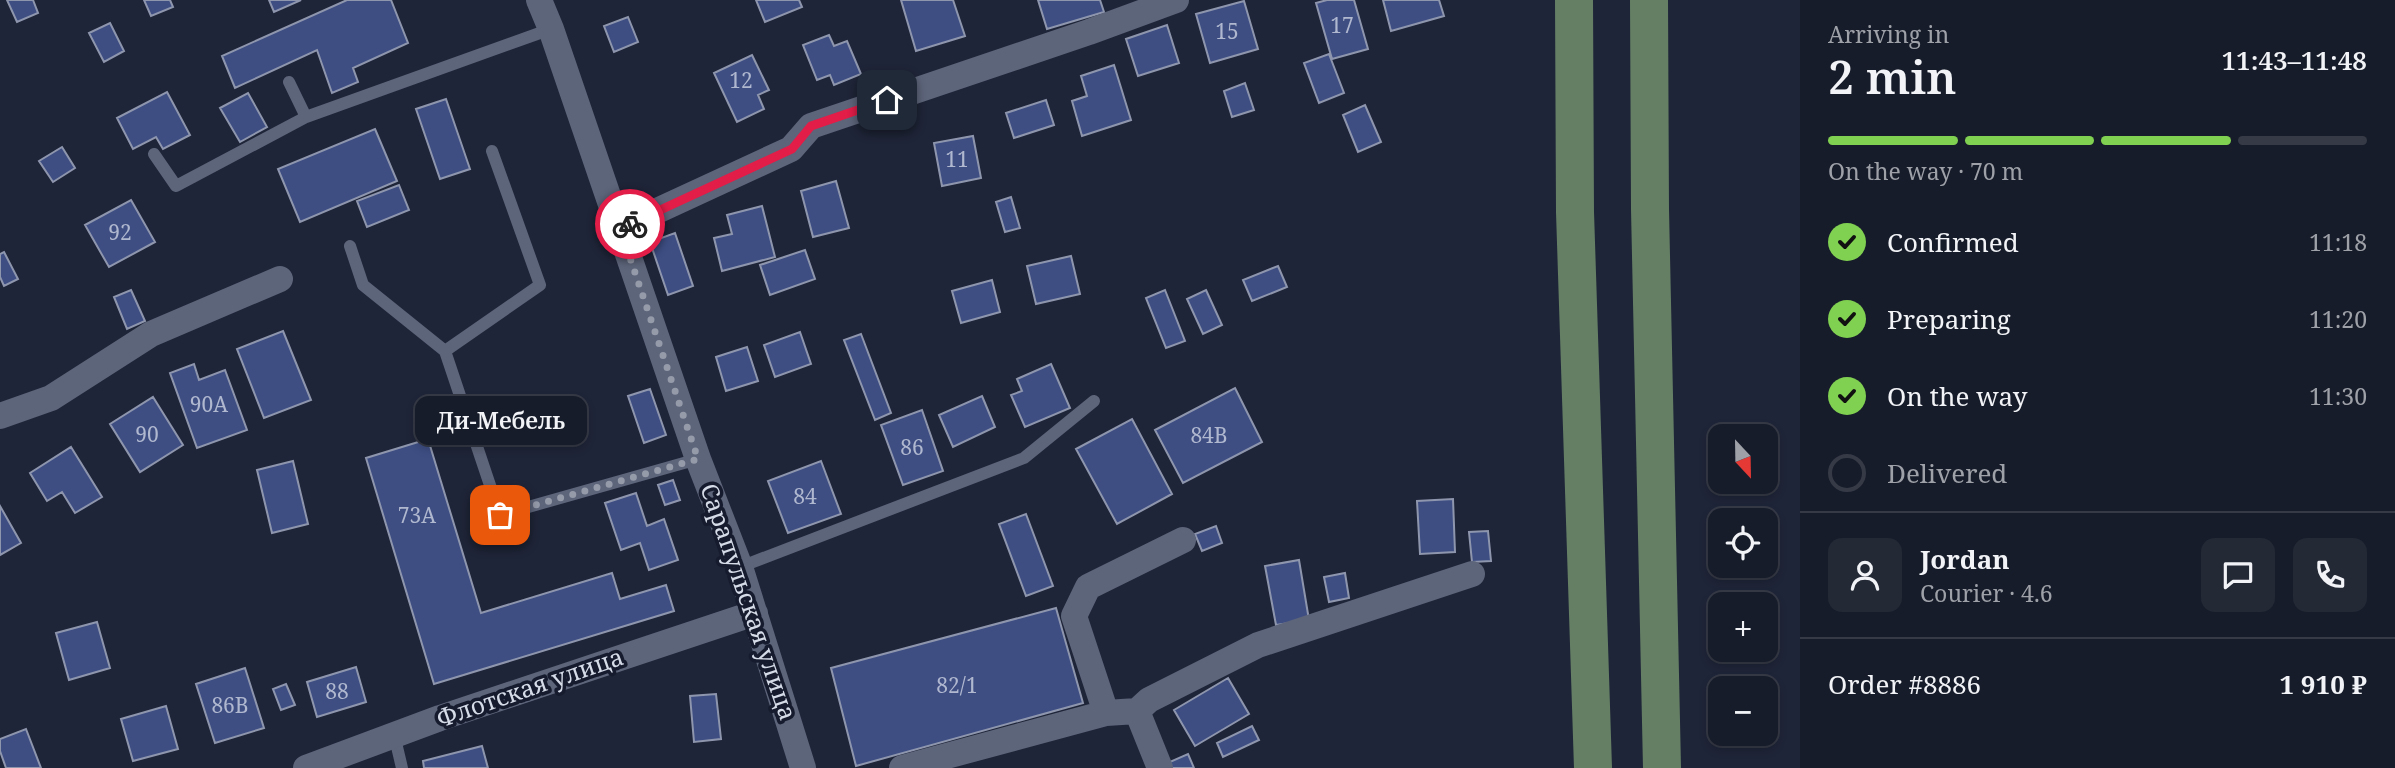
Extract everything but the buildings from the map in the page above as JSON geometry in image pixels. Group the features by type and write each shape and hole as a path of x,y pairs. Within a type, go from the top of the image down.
{"main road":[{"path":"1574,0 1575,212 1593,768"},
{"path":"1649,0 1650,209 1662,768"}],"street":[{"name":"Сарапульская улица","path":"539,0 698,459 740,567 803,768"},
{"path":"620,228 792,149 811,126 1176,0"},
{"path":"0,416 51,398 151,334 280,279"},
{"path":"1106,713 1074,616 1088,587 1183,540"},
{"path":"902,768 1106,713 1138,711 1149,700 1258,645 1472,574"},
{"name":"Флотская улица","path":"306,768 394,734 755,613"},
{"path":"1138,711 1160,768"}],"lane":[{"path":"155,154 176,186 306,117 551,29"},
{"path":"289,82 306,117"},
{"path":"444,351 540,285 492,151"},
{"path":"350,246 363,285 444,351 500,515 698,459"},
{"path":"740,567 1024,458 1094,401"},
{"path":"394,734 402,768"}],"way so far":[{"path":"500,515 698,459 620,228 630,224"}],"place":[{"name":"Ди-Мебель","path":"500,515"}],"route":[{"path":"630,224 792,149 811,126 887,100"}]}
